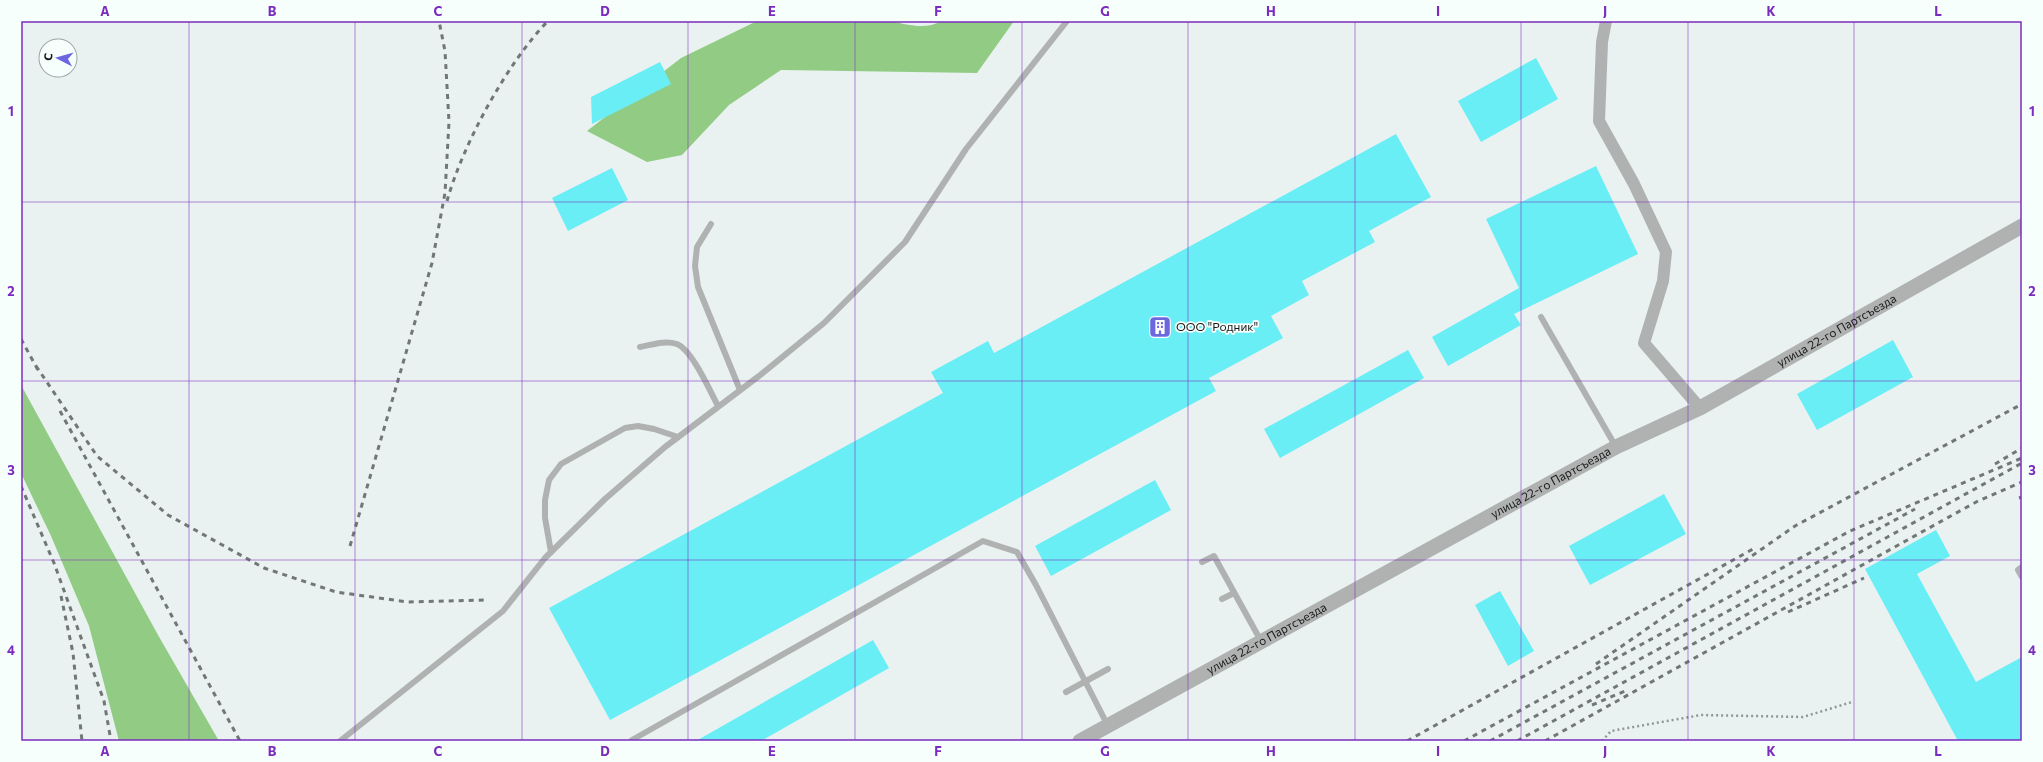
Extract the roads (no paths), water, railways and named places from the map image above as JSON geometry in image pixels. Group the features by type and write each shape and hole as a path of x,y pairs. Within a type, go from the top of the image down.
{"street":[{"path":"1606,21 1602,42 1599,121 1634,184 1666,252 1663,281 1644,343 1700,408"},
{"name":"улица 22-го Партсъезда","path":"1080,741 1616,447 1700,408 2022,226"}],"lane":[{"path":"340,741 503,611 551,552 605,499 678,437 824,323 905,242 966,149 1067,21"},
{"path":"711,224 697,247 695,266 698,287 740,390"},
{"path":"1541,317 1616,447"},
{"path":"640,347 664,343 676,344 686,350 718,406"},
{"path":"551,552 545,518 545,500 549,480 561,464 625,428 644,427 678,437"},
{"path":"633,741 632,740 983,541 1017,552 1036,585 1108,726"},
{"path":"1202,562 1214,556 1261,642"},
{"path":"2022,567 2018,570 2022,577"},
{"path":"1222,599 1234,593"},
{"path":"1066,692 1108,669"}],"railway":[{"path":"350,546 432,263 445,193 449,122 445,51 439,21"},
{"path":"447,201 464,155 488,105 517,59 548,21"},
{"path":"21,339 38,370"},
{"path":"36,366 97,456 168,515 264,568 336,592 408,602 484,600"},
{"path":"1596,664 1795,526 2022,404"},
{"path":"60,411 240,741"},
{"path":"1995,464 2022,448"},
{"path":"1464,741 1850,531 2022,458"},
{"path":"1517,741 2022,463"},
{"path":"1545,741 1978,501 2022,482"},
{"path":"21,486 54,563 104,701 111,741"},
{"path":"1490,741 1915,509"},
{"path":"1407,741 1753,549"},
{"path":"1788,612 1864,578"},
{"path":"61,596 73,653 82,741"},
{"path":"1592,705 1625,691"}],"place":[{"name":"ООО \"Родник\"","path":"1160,327"}]}
